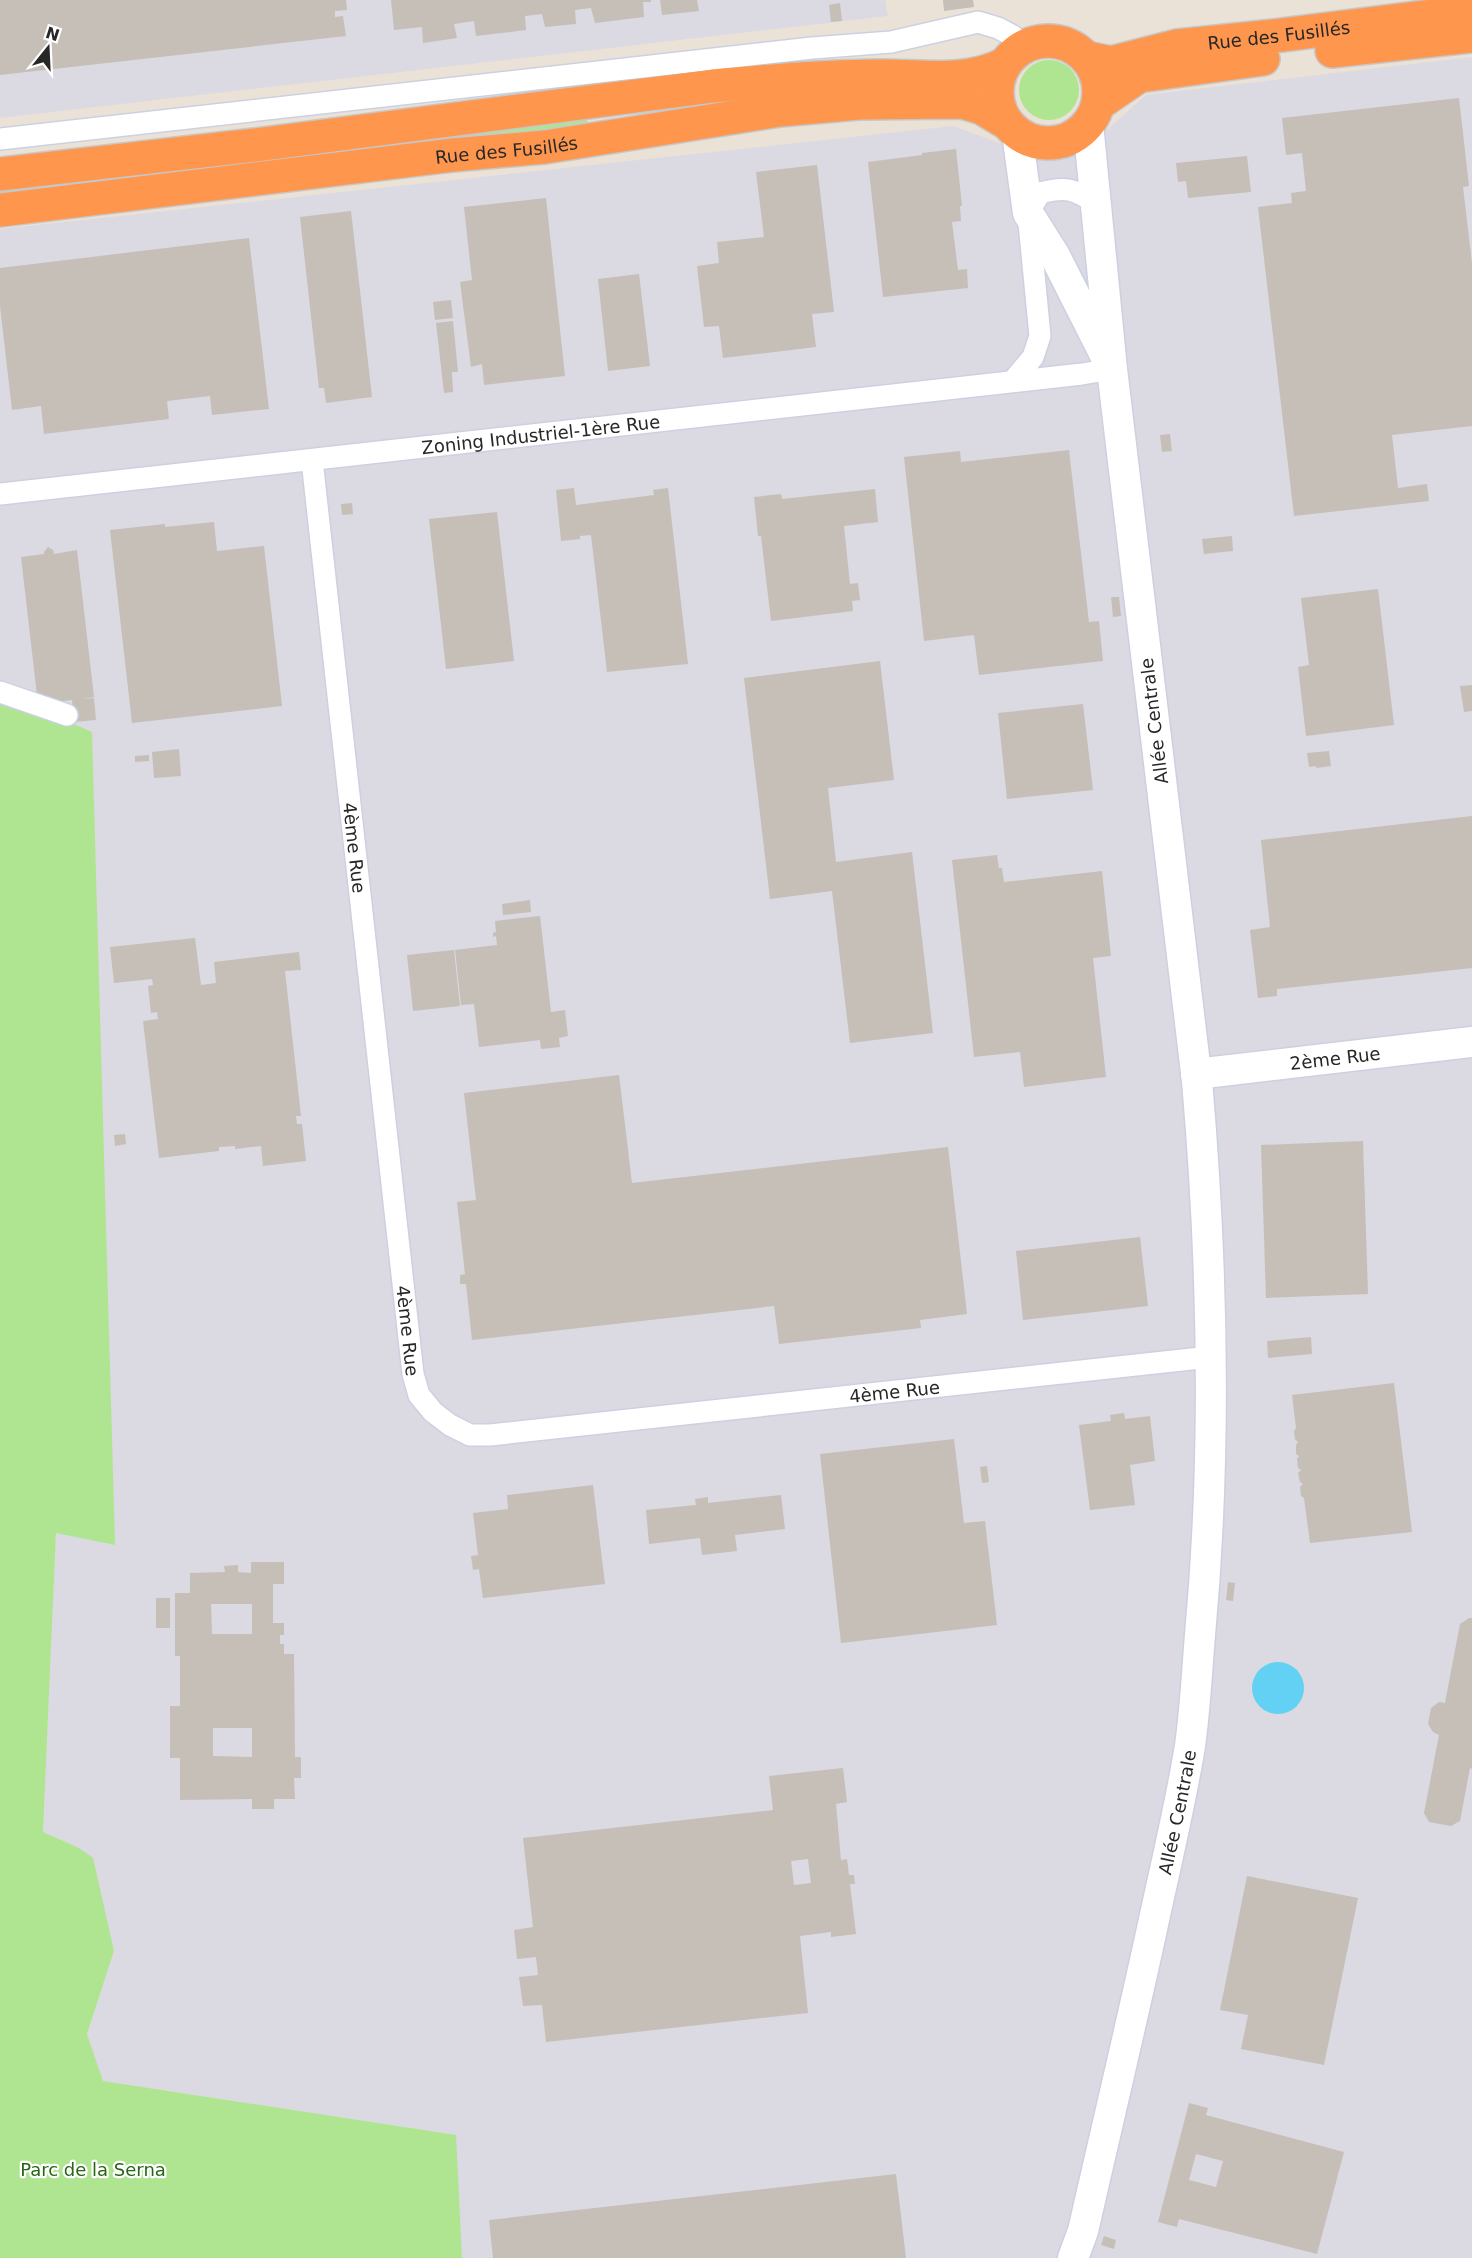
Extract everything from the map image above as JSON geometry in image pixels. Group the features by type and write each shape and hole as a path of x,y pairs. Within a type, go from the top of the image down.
{"highway":[{"path":"1177,46 1190,39 1263,28 1303,18 1314,9"},
{"name":"Rue des Fusillés","path":"1087,58 1111,63 1177,46 1472,11"},
{"name":"Rue des Fusillés","path":"1093,114 1139,76 1281,57 1472,36"},
{"path":"1039,41 1056,41 1073,47 1087,58 1095,72 1099,88 1093,114 1077,134 1054,142 1032,140 1012,128 997,100 996,87 999,75 1014,55 1039,41"},
{"name":"Rue des Fusillés","path":"0,174 255,145 713,86 776,80 884,76 962,77 992,70 1014,55"},
{"name":"Rue des Fusillés","path":"0,210 453,155 545,147 780,110 859,103 962,102 982,108 1012,128"}],"street":[{"path":"0,139 800,50 891,42 978,22 998,28 1013,36 1014,55"},
{"name":"Allée Centrale","path":"1073,2258 1083,2231 1139,1988 1176,1820 1190,1743 1206,1569 1212,1405 1209,1274 1203,1150 1196,1074 1112,369 1097,204 1093,114"},
{"path":"1012,128 1028,213 1040,315 1040,336 1033,357 1013,381"},
{"path":"1028,213 1040,193 1058,188 1078,191 1097,204"},
{"path":"1028,213 1055,256 1112,369"},
{"name":"Zoning Industriel-1ère Rue","path":"0,494 1112,369"},
{"name":"4ème Rue","path":"312,460 413,1374 419,1395 433,1412 450,1425 470,1435 490,1435 1210,1357"},
{"path":"0,692 67,715"},
{"name":"2ème Rue","path":"1196,1074 1472,1042"}],"shaded area":[{"path":"0,0 885,0 888,16 0,118"},
{"path":"1472,57 1472,2258 462,2258 455,2135 102,2081 87,2034 114,1951 79,1848 43,1832 56,1532 115,1545 0,707 0,229 953,126 1046,160 1081,153 1146,95"}],"green space":[{"path":"1043,60 1055,60 1066,65 1074,73 1079,90 1077,102 1066,115 1055,120 1043,120 1032,115 1024,107 1019,96 1019,84 1024,73 1032,65"},
{"path":"587,118 588,128 0,195 0,185"},
{"name":"Parc de la Serna","path":"0,692 92,732 115,1545 56,1533 43,1832 79,1848 93,1858 114,1951 87,2034 103,2081 456,2135 462,2258 0,2258"}],"water":[{"path":"1273,1662 1283,1662 1293,1666 1300,1673 1304,1688 1300,1703 1293,1710 1283,1714 1273,1714 1263,1710 1256,1703 1252,1693 1252,1683 1256,1673 1263,1666"}],"building":[{"path":"0,0 346,0 347,10 335,11 335,17 343,16 346,36 0,75"},
{"path":"391,0 651,0 651,2 643,2 644,17 595,23 591,8 575,10 576,24 545,27 542,14 525,16 526,30 476,36 474,21 454,24 457,38 423,43 422,27 394,30"},
{"path":"660,0 697,0 699,11 662,15"},
{"path":"943,0 973,0 974,7 944,11"},
{"path":"840,3 842,21 831,22 829,5"},
{"path":"1459,98 1469,186 1463,187 1472,263 1472,426 1392,435 1398,488 1427,484 1429,501 1294,516 1258,207 1292,203 1291,193 1306,191 1302,153 1286,155 1282,118"},
{"path":"956,149 962,206 960,206 961,221 952,222 958,270 967,269 968,288 883,297 868,162"},
{"path":"1247,156 1251,192 1188,198 1186,181 1178,182 1176,163"},
{"path":"817,165 834,312 812,314 816,347 723,358 719,326 704,327 697,266 719,263 717,242 764,237 756,172"},
{"path":"546,198 565,376 484,385 482,364 471,367 460,282 472,280 464,207"},
{"path":"351,211 372,397 326,403 324,388 319,388 300,217"},
{"path":"249,238 269,409 212,415 210,396 167,401 169,419 44,434 41,406 12,410 0,306 0,268"},
{"path":"639,274 650,366 608,371 598,279"},
{"path":"451,300 453,318 435,320 433,302"},
{"path":"453,321 458,372 452,372 453,392 444,393 436,323"},
{"path":"1170,434 1172,451 1162,452 1160,435"},
{"path":"1069,450 1089,622 1099,621 1103,661 979,675 974,635 924,641 904,457 960,451 961,462"},
{"path":"574,488 576,505 654,495 653,490 668,488 688,664 607,672 591,535 561,541 556,490"},
{"path":"875,489 878,522 844,526 850,584 858,583 860,600 852,601 853,611 771,621 754,497 781,494 782,499"},
{"path":"352,503 353,514 342,515 341,504"},
{"path":"497,512 514,661 446,669 429,519"},
{"path":"214,522 217,551 264,546 282,706 132,723 110,530"},
{"path":"1232,536 1233,551 1204,554 1202,539"},
{"path":"48,547 53,550 54,554 77,550 94,697 82,699 94,698 96,720 74,722 72,700 38,704 21,557 44,554"},
{"path":"1378,589 1394,725 1306,736 1298,667 1309,665 1301,598"},
{"path":"1111,597 1119,597 1121,616 1113,617"},
{"path":"880,661 894,780 828,788 836,862 912,852 933,1033 850,1043 832,891 770,899 744,678"},
{"path":"1472,685 1472,711 1464,712 1460,686"},
{"path":"1083,704 1093,790 1007,799 998,713"},
{"path":"179,749 181,776 154,778 152,752"},
{"path":"1329,751 1331,766 1309,767 1307,753"},
{"path":"149,755 149,761 135,762 135,756"},
{"path":"1472,816 1472,968 1277,989 1277,996 1258,998 1250,930 1270,927 1261,840"},
{"path":"997,855 1004,882 1102,871 1111,956 1093,958 1106,1077 1024,1087 1020,1052 974,1057 952,860"},
{"path":"530,900 531,912 503,915 502,904"},
{"path":"540,916 551,1012 565,1010 568,1036 559,1038 560,1047 541,1049 540,1040 479,1047 474,1004 461,1005 455,950 497,945 496,936 493,937 493,933 496,932 495,921"},
{"path":"195,938 201,985 216,983 214,962 299,952 301,970 285,971 301,1116 296,1116 297,1124 302,1124 306,1161 263,1166 261,1146 235,1149 235,1146 219,1147 219,1151 159,1158 143,1021 158,1019 157,1012 151,1013 148,986 153,985 152,979 114,983 110,947"},
{"path":"454,950 460,1006 413,1011 407,955"},
{"path":"619,1075 632,1183 948,1147 967,1314 920,1320 921,1328 779,1344 774,1306 472,1340 466,1284 460,1284 460,1275 465,1274 457,1202 476,1200 464,1093"},
{"path":"125,1134 126,1144 115,1146 114,1135"},
{"path":"1363,1141 1368,1294 1266,1298 1261,1145"},
{"path":"1140,1237 1148,1306 1023,1320 1016,1251"},
{"path":"1311,1337 1312,1354 1268,1358 1267,1341"},
{"path":"1394,1383 1412,1532 1310,1543 1304,1498 1301,1496 1300,1487 1303,1484 1300,1482 1298,1473 1301,1470 1298,1468 1299,1456 1296,1454 1298,1442 1295,1439 1292,1395"},
{"path":"1124,1413 1125,1419 1150,1416 1155,1461 1130,1465 1135,1505 1090,1510 1079,1425 1111,1421 1110,1415"},
{"path":"954,1439 964,1523 985,1521 997,1625 841,1643 820,1454"},
{"path":"987,1466 989,1482 982,1483 980,1467"},
{"path":"593,1485 605,1584 483,1598 479,1569 473,1570 471,1556 478,1555 473,1513 508,1509 507,1495"},
{"path":"781,1495 785,1529 735,1535 737,1551 702,1555 700,1538 649,1544 646,1510 696,1505 695,1499 708,1497 708,1503"},
{"path":"251,1562 284,1562 284,1584 273,1584 273,1623 284,1623 284,1635 280,1635 280,1644 284,1644 284,1654 294,1654 295,1757 301,1757 301,1778 294,1778 295,1799 274,1799 274,1809 252,1809 252,1799 180,1800 180,1758 170,1758 170,1706 180,1706 180,1656 175,1656 175,1593 190,1593 190,1573 225,1572 224,1566 238,1565 238,1572 251,1573","holes":["211,1604 252,1604 252,1634 212,1634","213,1728 252,1728 252,1757 213,1756"]},
{"path":"1228,1582 1235,1583 1233,1601 1226,1600"},
{"path":"156,1598 170,1598 170,1628 156,1628"},
{"path":"1472,1618 1472,1769 1470,1768 1460,1821 1451,1826 1429,1822 1424,1813 1439,1735 1433,1732 1428,1724 1431,1708 1439,1702 1445,1703 1460,1624"},
{"path":"843,1768 847,1802 836,1804 841,1860 847,1859 849,1875 854,1875 855,1884 850,1884 856,1934 831,1937 831,1932 800,1936 808,2013 546,2042 542,2005 523,2006 519,1977 538,1975 536,1957 517,1959 514,1930 533,1927 523,1838 773,1810 769,1776","holes":["808,1859 811,1883 794,1885 791,1861"]},
{"path":"1247,1876 1358,1898 1324,2065 1241,2049 1248,2015 1220,2010"},
{"path":"1189,2103 1208,2108 1206,2115 1344,2152 1317,2254 1179,2219 1177,2227 1158,2222","holes":["1196,2154 1223,2161 1216,2187 1189,2180"]},
{"path":"896,2174 906,2258 493,2258 489,2220"},
{"path":"1104,2236 1116,2240 1114,2249 1101,2245"}]}
